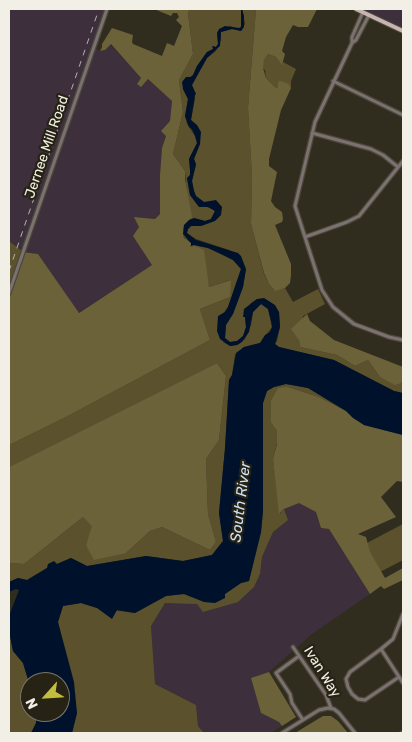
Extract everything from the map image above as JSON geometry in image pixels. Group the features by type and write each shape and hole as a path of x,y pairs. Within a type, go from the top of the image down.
{"main road":[{"path":"356,9 403,31"}],"street":[{"name":"Jernee Mill Road","path":"9,292 107,9"},
{"path":"352,43 352,37 363,12"},
{"path":"369,15 356,40 352,43 317,116 295,206 322,290 333,307 354,324 403,340"},
{"path":"334,81 403,115"},
{"path":"312,134 372,149 398,167"},
{"path":"305,237 359,216 403,161"},
{"path":"399,677 365,700 358,699 352,694 346,679 350,672 393,639 403,614"},
{"name":"Ivan Way","path":"293,647 326,696 331,708 339,713 355,733"},
{"path":"381,650 403,683"},
{"path":"299,656 276,673 290,694 292,703 303,720"},
{"path":"282,733 319,710 331,708"}],"shaded area":[{"path":"9,9 107,9 94,48 100,51 105,50 110,44 141,78 137,84 148,79 172,101 170,121 162,148 160,214 155,219 135,217 139,227 134,236 152,265 78,313 38,254 23,252 9,241"},
{"path":"154,9 190,9 188,13 193,54 179,80 183,112 173,154 185,171 192,217 184,225 183,234 184,238 191,243 190,247 195,246 204,250 209,287 231,280 230,297 200,309 210,340 66,417 9,445 9,293 23,252 38,254 79,313 152,265 133,236 139,227 134,217 155,219 160,214 162,148 166,136 161,131 170,121 172,101 148,79 141,87 137,84 141,78 111,44 105,50 100,51 112,28 133,35 133,44 162,56 167,43 174,46 182,26 176,20 179,17 177,13 173,13 171,16"},
{"path":"190,9 241,9 242,25 239,29 230,26 217,33 218,44 207,52 193,75 188,78 183,89 188,99 185,116 187,124 197,143 189,159 190,175 187,178 190,195 197,204 215,211 211,219 205,221 194,218 184,234 188,241 194,245 208,248 233,260 241,269 228,307 222,315 223,342 230,346 237,345 245,339 251,325 253,312 261,304 268,309 272,327 260,343 244,347 235,355 232,375 229,380 219,513 223,541 212,555 183,561 146,556 87,566 71,558 47,568 27,580 18,578 9,582 9,563 24,564 83,517 93,526 86,545 126,553 150,531 162,527 210,550 216,542 208,514 206,459 219,440 226,376 217,363 9,467 9,445 66,417 210,340 200,309 230,297 230,280 209,287 205,271 183,235 184,225 189,219 185,171 173,154 183,112 179,80 193,54 188,13"},
{"path":"242,9 256,9 248,108 252,176 251,224 264,274 274,290 285,288 293,302 318,289 325,304 303,316 299,340 300,347 337,355 355,366 368,360 380,377 401,383 403,380 403,393 394,391 334,360 279,347 275,344 280,327 279,312 257,299 248,307 243,336 237,341 230,342 225,338 226,325 233,314 243,287 246,269 229,250 196,239 187,233 191,226 201,226 209,223 222,207 204,202 196,196 194,191 192,181 196,165 194,159 200,144 191,120 195,99 192,85 207,58 216,51 221,40 221,32 232,29 241,31 245,24"},
{"path":"256,9 317,9 308,27 293,25 286,37 282,51 285,54 282,65 276,57 268,54 264,60 263,68 266,78 276,88 280,81 289,84 291,88 281,110 269,159 269,166 277,172 271,201 282,212 283,219 282,222 275,225 291,264 290,283 285,288 275,291 264,273 251,224 252,176 248,108"},
{"path":"356,9 403,9 403,31"},
{"path":"268,54 276,57 282,64 283,62 296,69 291,81 291,88 289,84 278,82 279,87 276,88 266,78 265,70 262,68"},
{"path":"9,241 23,252 9,293"},
{"path":"307,314 310,321 334,340 403,367 403,380 401,383 395,385 380,377 368,360 355,366 337,355 300,347 299,340 291,329"},
{"path":"217,363 226,376 219,440 206,459 208,514 216,542 210,550 162,527 150,531 126,553 94,560 86,545 92,526 83,517 24,564 9,563 9,467"},
{"path":"286,384 308,388 346,411 319,397 288,387 271,421 277,431 277,443 273,459 280,514 284,509 288,520 273,532 262,557 260,574 254,587 238,602 203,612 197,604 165,603 151,626 155,684 196,705 198,726 204,733 72,733 77,713 70,672 68,672 58,622 63,606 81,603 97,608 135,613 166,596 184,594 201,600 225,594 241,583 249,581 261,532 263,511 263,403 267,391"},
{"path":"288,387 319,397 346,411 364,425 403,435 403,482 397,481 381,497 396,517 358,534 366,537 370,552 385,578 403,568 403,580 384,589 381,586 370,594 329,529 321,528 316,512 299,503 284,509 279,514 273,459 277,444 277,431 271,422 271,401 278,388"},
{"path":"299,502 316,512 321,528 329,529 370,594 312,634 269,672 251,678 261,713 279,722 282,726 271,733 204,733 198,726 196,705 155,684 151,626 165,603 238,602 254,587 260,574 262,557 273,532 288,520 284,509"},
{"path":"403,524 403,560 380,572 365,544"},
{"path":"9,631 13,651 23,663 26,672 20,672 20,722 36,723 31,733 9,733"},
{"path":"269,672 296,717 282,726 279,722 261,713 251,678"},
{"path":"323,716 331,716 348,733 295,733"}],"water":[{"name":"South River","path":"242,9 244,27 241,31 232,29 221,32 220,46 207,58 192,85 196,94 191,120 201,132 200,144 194,159 196,164 192,181 194,191 196,196 204,202 216,200 222,207 221,215 215,221 201,226 191,226 187,233 196,240 238,253 246,269 243,287 233,314 226,325 225,338 230,342 237,341 243,336 246,327 245,317 243,317 244,309 257,299 264,298 275,305 279,312 280,327 275,344 279,347 334,360 394,391 403,393 403,435 364,425 346,411 308,388 286,384 267,391 263,403 263,511 261,532 249,581 241,583 225,594 225,598 215,603 204,602 184,594 166,596 135,613 117,610 112,619 97,608 81,603 63,606 58,622 74,682 77,713 72,733 31,733 36,722 70,722 70,672 26,672 23,663 13,651 9,631 9,616 19,590 16,589 9,592 9,582 18,578 27,580 47,568 48,564 54,561 57,564 71,558 87,566 146,556 183,561 212,555 223,541 219,513 229,380 232,375 236,353 244,347 260,343 272,327 268,309 261,304 253,312 249,332 242,342 230,346 220,339 217,331 218,316 225,312 228,307 241,269 233,260 208,248 191,246 191,243 183,234 184,225 189,220 194,218 205,221 211,219 215,211 208,207 199,207 190,195 187,178 190,175 189,159 197,143 185,116 188,99 182,82 186,77 193,75 207,52 213,49 212,46 216,47 219,29 225,26 241,27"}],"railway":[{"path":"9,271 99,9"}]}
